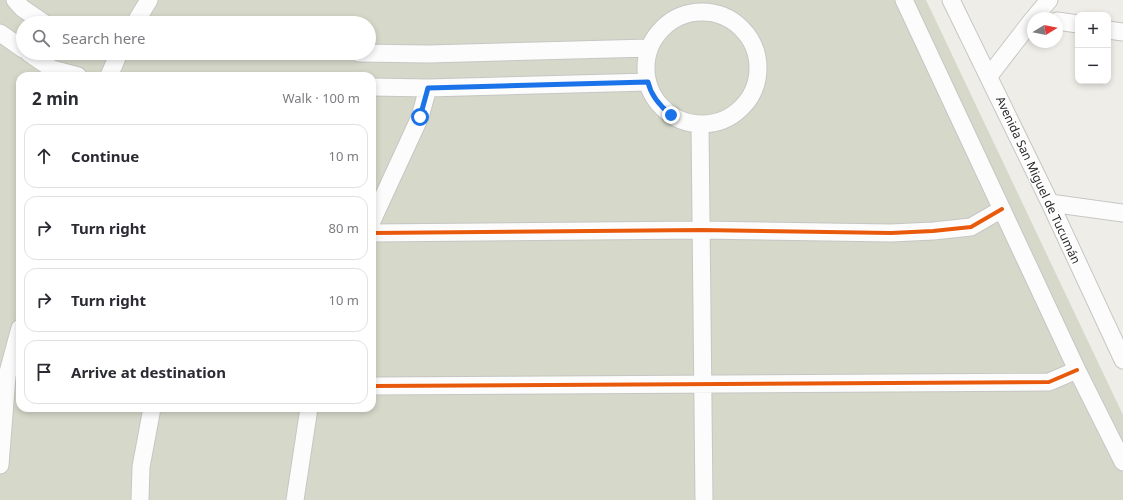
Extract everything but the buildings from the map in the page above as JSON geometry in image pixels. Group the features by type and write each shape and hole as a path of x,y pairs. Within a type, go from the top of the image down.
{"street":[{"path":"15,0 22,8 34,16"},
{"path":"140,16 149,0"},
{"path":"904,0 1077,370 1123,462"},
{"name":"Avenida San Miguel de Tucumán","path":"951,0 1050,202 1123,360"},
{"path":"1040,12 1049,0"},
{"path":"723,7 734,21 744,29 756,51 758,76 755,89 741,110 731,117 707,125 682,121 661,107 654,97 646,73 646,60 650,48 655,36 679,16 698,11 710,12 723,7"},
{"path":"1063,22 1075,24"},
{"path":"989,76 1027,29"},
{"path":"1111,30 1123,32"},
{"path":"0,33 16,44"},
{"path":"376,53 428,54 650,48"},
{"path":"39,60 52,69 63,72"},
{"path":"111,72 116,60"},
{"path":"376,87 428,88 648,82"},
{"path":"376,212 420,117 428,88"},
{"path":"700,124 704,500"},
{"path":"1050,202 1123,213"},
{"path":"376,233 701,230 891,233 971,227 1002,209"},
{"path":"0,465 7,376 16,343"},
{"path":"376,386 1049,382 1077,370"},
{"path":"140,500 142,468 151,412"},
{"path":"295,500 308,412"}],"shaded area":[{"path":"0,0 926,0 1123,415 1123,500 0,500"}],"cycle path":[{"path":"376,233 701,230 891,233 971,227 1002,209"},
{"path":"376,386 1049,382 1077,370"}],"route":[{"path":"420,117 428,88 648,82 654,97 661,107 671,115"}]}
